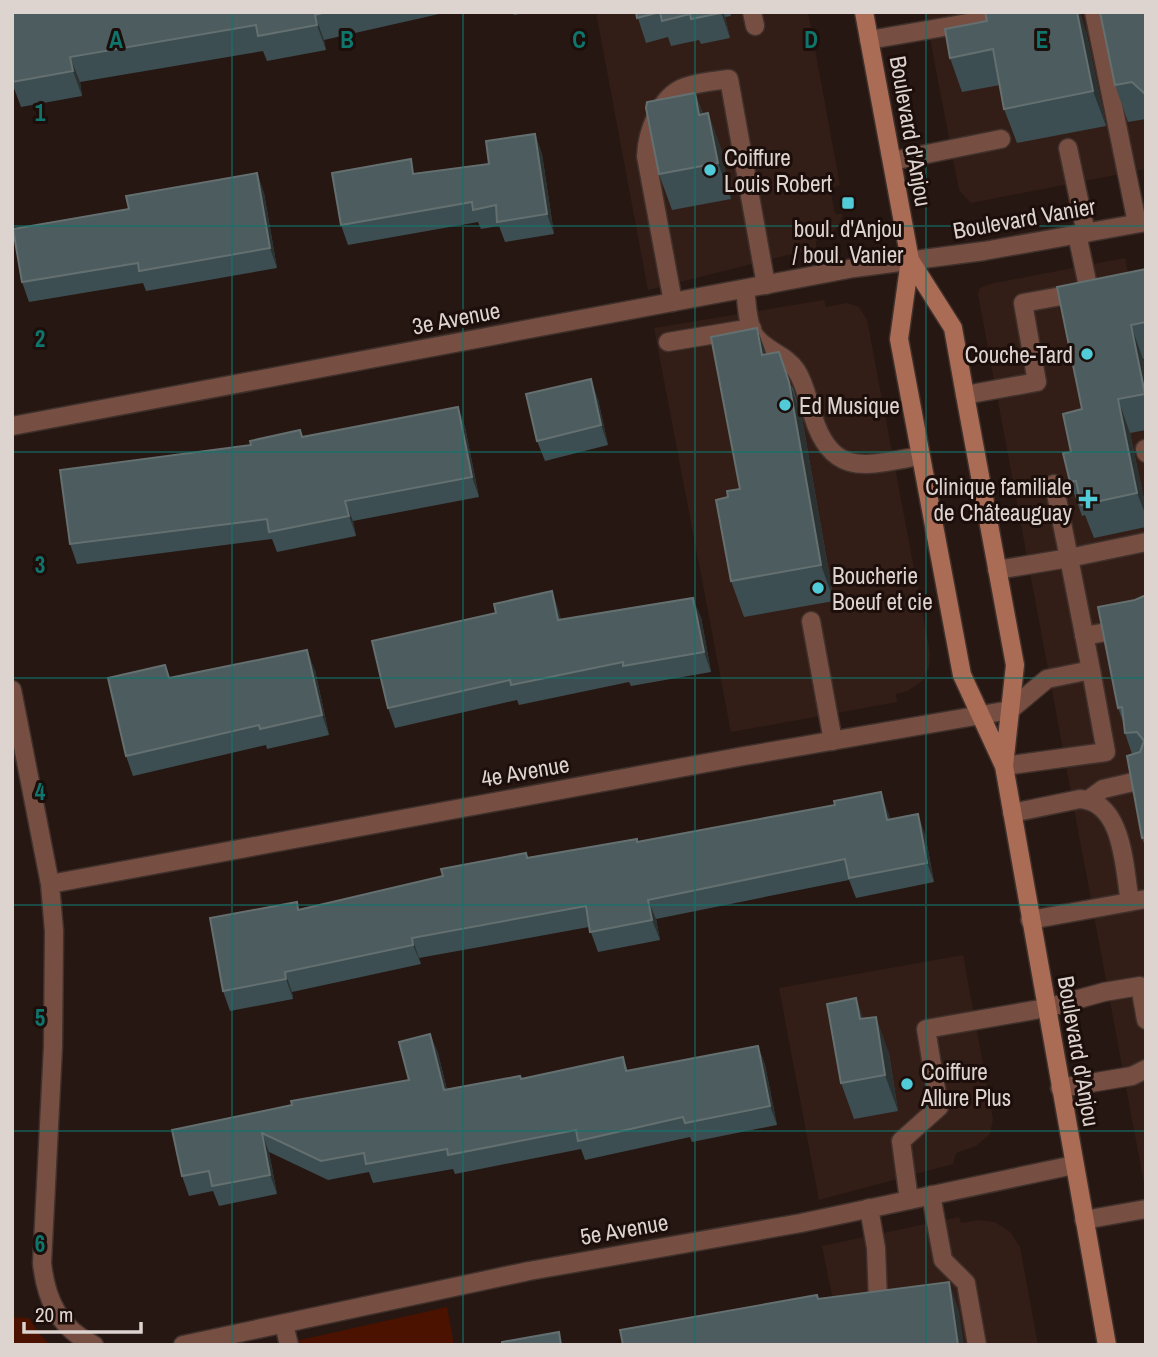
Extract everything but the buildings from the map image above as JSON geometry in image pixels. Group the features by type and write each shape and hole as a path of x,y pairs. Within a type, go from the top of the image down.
{"street":[{"name":"Boulevard d'Anjou","path":"864,12 910,260 899,339 920,456 962,675 1004,766 1107,1345"},
{"path":"1094,12 1142,222"},
{"path":"869,40 979,21"},
{"path":"673,303 646,156 651,128 664,104 686,87 729,79 766,285"},
{"path":"892,161 1001,139"},
{"path":"965,395 1037,382 1023,303 1089,291 1069,148"},
{"name":"Boulevard Vanier","path":"910,260 984,251 1142,222"},
{"name":"Boulevard d'Anjou","path":"910,260 953,328 1014,665 1004,766"},
{"name":"3e Avenue","path":"12,426 910,260"},
{"path":"745,289 756,337 796,369 816,425 827,448 834,455 844,461 859,464 885,463 920,456"},
{"path":"668,342 752,328"},
{"path":"1004,766 1107,752 1054,484"},
{"path":"997,570 1146,542"},
{"path":"811,621 833,741"},
{"path":"1084,636 1146,625"},
{"path":"1010,710 1046,679 1091,670"},
{"path":"12,690 50,884 55,978 42,1263 44,1283 60,1320 71,1331 94,1345"},
{"name":"4e Avenue","path":"50,884 1010,710"},
{"path":"1088,800 1103,789 1146,779"},
{"path":"1012,813 1080,799 1088,800 1106,812 1118,832 1138,900 1030,920"},
{"path":"909,1200 901,1141 939,1107 926,1029 1046,1008 1143,984 1146,1020"},
{"path":"1060,1088 1132,1076 1146,1069"},
{"name":"5e Avenue","path":"183,1345 529,1271 869,1209 1074,1165"},
{"path":"931,1195 943,1260 966,1283 977,1345"},
{"path":"869,1209 876,1248 878,1300"},
{"path":"1084,1220 1146,1209"},
{"path":"284,1324 289,1345"}],"shaded area":[{"path":"596,12 808,12 840,185 830,189 835,214 843,214 839,225 829,236 816,241 816,248 648,290"},
{"path":"925,12 1146,12 1146,169 971,203 959,190"},
{"path":"1125,258 1146,361 1146,1194 978,294 980,288 990,284"},
{"path":"824,300 826,307 847,303 859,307 867,320 930,653 929,667 922,681 908,691 896,694 897,702 731,732 654,328"},
{"path":"963,955 993,1119 990,1134 976,1146 956,1153 953,1164 819,1200 779,988"},
{"path":"959,1217 961,1223 978,1220 995,1222 1010,1232 1020,1247 1038,1345 842,1345 822,1246"},
{"path":"447,1307 454,1345 278,1345"},
{"path":"12,1317 29,1318 50,1345 12,1345"}],"place":[{"name":"Coiffure Louis Robert","path":"710,170"},
{"name":"boul. d'Anjou / boul. Vanier","path":"848,203"},
{"name":"Couche-Tard","path":"1087,354"},
{"name":"Ed Musique","path":"785,405"},
{"name":"Clinique familiale de Châteauguay","path":"1088,499"},
{"name":"Boucherie Boeuf et cie","path":"818,588"},
{"name":"Coiffure Allure Plus","path":"907,1084"}]}
